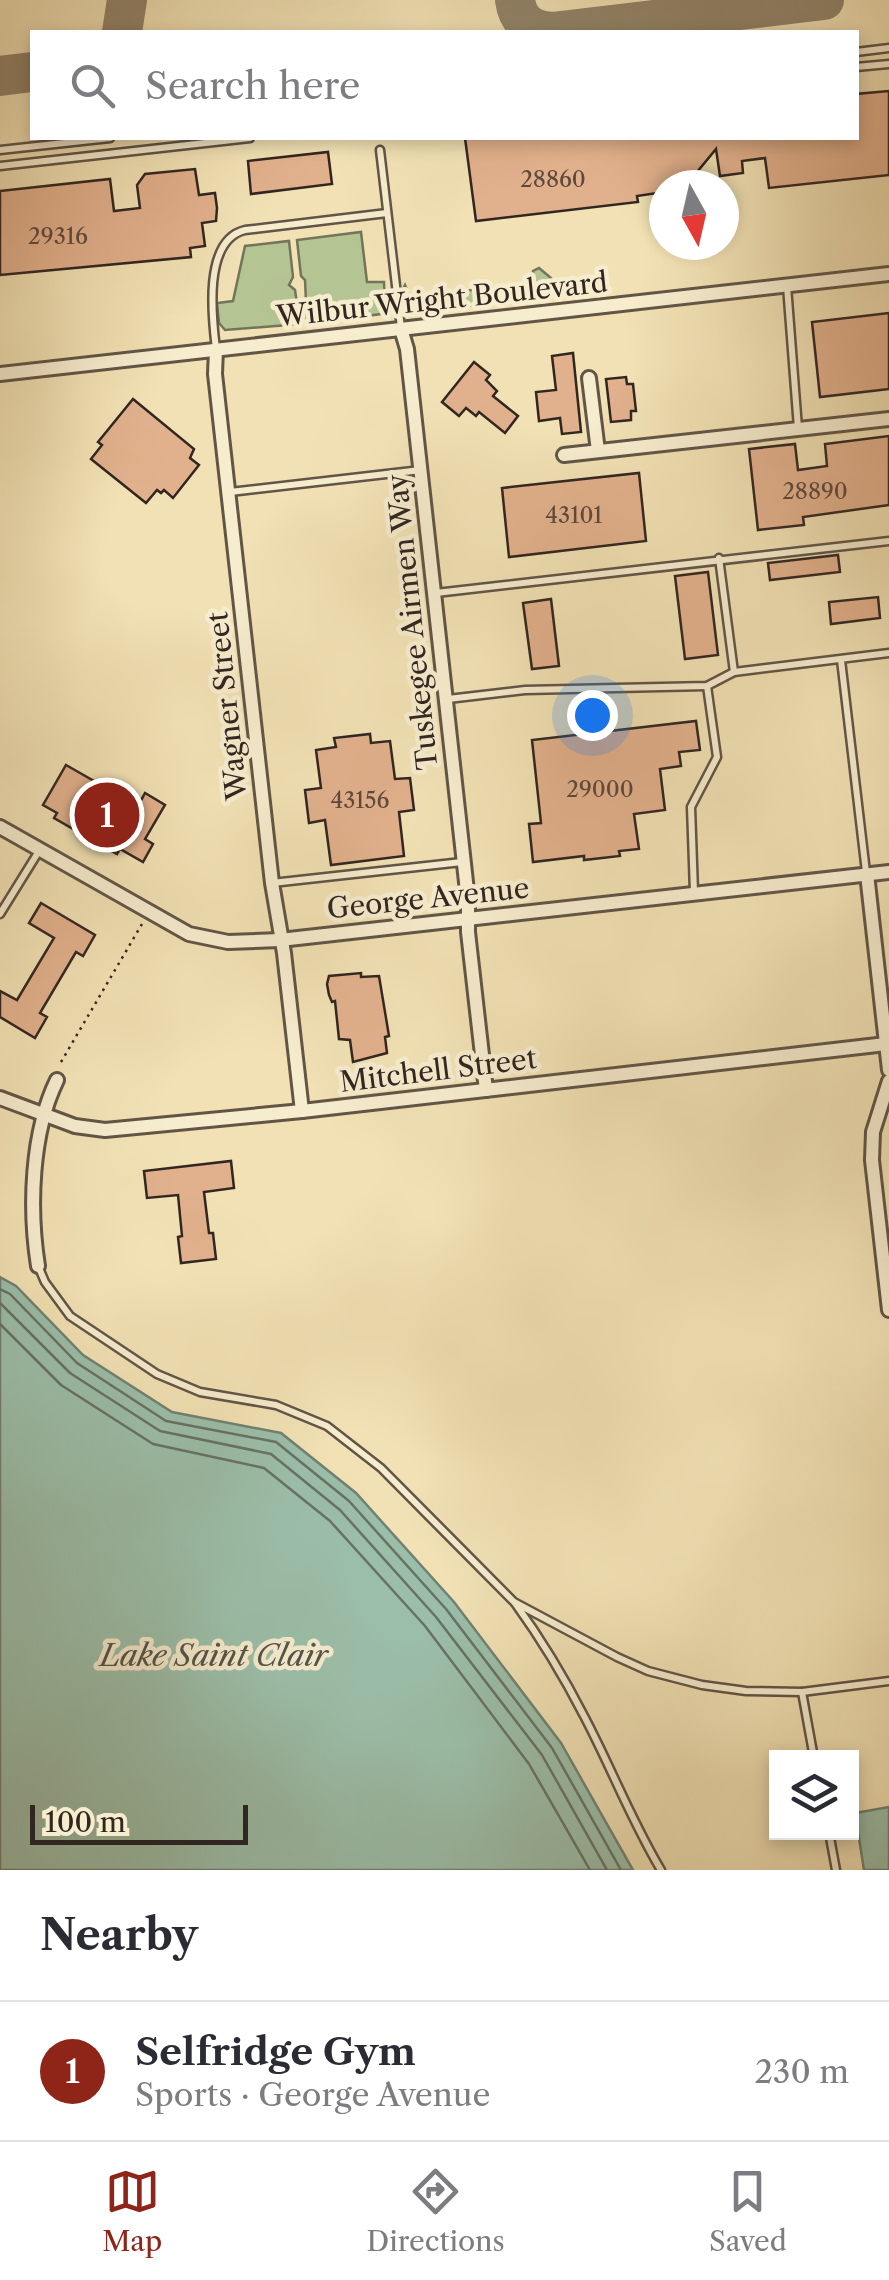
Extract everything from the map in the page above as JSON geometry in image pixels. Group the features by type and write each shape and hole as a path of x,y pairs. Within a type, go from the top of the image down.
{"street":[{"name":"Wilbur Wright Boulevard","path":"0,374 889,274"},
{"name":"Tuskegee Airmen Way","path":"401,329 407,349 447,699 486,1090"},
{"name":"Wagner Street","path":"216,350 215,374 272,883 302,1111"},
{"path":"589,378 598,451"},
{"path":"564,455 889,419"},
{"name":"George Avenue","path":"0,827 189,934 228,942 280,940 889,872"},
{"path":"866,874 889,1070"},
{"name":"Mitchell Street","path":"0,1098 42,1116 96,1130 302,1111 886,1044"},
{"path":"38,1266 36,1159 42,1116 57,1080"},
{"path":"889,1082 873,1132 872,1160 889,1310"}],"lane":[{"path":"859,52 889,48"},
{"path":"859,68 889,64"},
{"path":"0,150 92,140"},
{"path":"0,166 232,140"},
{"name":"Tuskegee Airmen Way","path":"380,150 401,329"},
{"name":"Wagner Street","path":"216,350 211,295 223,244 234,232 387,213"},
{"path":"787,285 798,429"},
{"path":"228,492 421,470"},
{"path":"434,593 889,540"},
{"path":"720,558 734,672"},
{"path":"447,699 525,690 707,686 734,672 889,653"},
{"path":"841,660 866,874"},
{"path":"694,894 691,807 718,757 707,686"},
{"path":"0,914 39,850"},
{"path":"272,883 464,862"},
{"path":"38,1266 44,1282 70,1316 157,1374 188,1388 276,1405 327,1426 394,1480 514,1602 539,1636 586,1719 630,1816 661,1870"},
{"path":"514,1602 648,1671 702,1686 802,1692 889,1681"},
{"path":"802,1692 813,1750"},
{"path":"830,1840 836,1870"}],"path":[{"path":"61,1062 143,922"}],"shaded area":[{"path":"361,232 367,282 384,282 385,309 381,314 307,324 305,280 301,276 297,240"},
{"path":"289,241 293,277 289,285 295,290 300,324 225,330 219,323 217,303 233,301 245,246"},
{"path":"539,268 551,278 551,293 545,296 423,312 412,312 402,305 405,285 410,297 534,283 533,271"}],"water":[{"name":"Lake Saint Clair","path":"0,1277 16,1286 83,1355 172,1412 281,1433 356,1493 454,1602 561,1743 633,1870 0,1870"},
{"path":"889,1807 889,1870 864,1870 859,1812"}],"building":[{"path":"889,91 889,175 769,188 765,158 742,161 743,173 719,170 716,149 699,170 649,170 649,194 637,196 638,202 476,221 465,140 859,140 859,94"},
{"path":"328,152 332,184 251,194 248,161"},
{"path":"195,169 199,195 215,193 217,208 216,221 202,223 205,246 190,248 191,257 0,275 0,191 110,179 114,211 140,208 137,185 145,174"},
{"path":"889,313 889,389 820,397 812,322"},
{"path":"573,353 581,432 562,434 560,418 539,421 536,392 556,390 552,356"},
{"path":"474,362 490,375 486,380 497,391 493,396 518,416 505,433 479,412 476,416 466,408 459,416 442,402"},
{"path":"626,377 627,384 633,384 636,411 631,411 631,420 611,422 606,379"},
{"path":"133,399 194,449 190,458 199,465 173,498 164,490 157,490 146,503 91,459 102,445 98,442"},
{"path":"889,436 889,505 803,517 804,525 758,530 749,449 795,444 798,470 827,466 825,444"},
{"path":"639,473 646,541 509,557 502,488"},
{"path":"838,555 840,572 770,580 768,563"},
{"path":"708,572 718,655 685,659 675,576"},
{"path":"878,597 880,618 831,624 829,602"},
{"path":"551,599 559,666 532,669 523,603"},
{"path":"696,721 700,750 679,752 681,766 660,769 665,810 634,814 639,849 619,851 620,856 533,862 529,824 541,823 532,740"},
{"path":"370,734 371,743 390,741 395,779 410,778 414,810 399,812 404,856 331,865 325,820 309,823 305,790 321,788 316,750 336,747 334,738"},
{"path":"66,765 138,806 145,793 165,805 145,839 153,844 143,862 120,849 117,854 54,818 57,813 43,805"},
{"path":"41,903 95,935 83,956 76,952 40,1013 47,1017 35,1038 0,1017 0,991 17,1000 54,938 29,923"},
{"path":"361,973 361,977 379,976 389,1036 385,1037 387,1053 353,1062 350,1040 339,1039 335,1001 332,1002 327,984 329,976"},
{"path":"231,1161 234,1188 204,1192 216,1259 181,1263 178,1195 147,1198 144,1171"}],"taxiway":[{"path":"122,30 127,0"},
{"path":"515,0 527,24 543,30"},
{"path":"569,30 824,0"},
{"path":"0,76 30,72"}],"place":[{"name":"Selfridge Gym","path":"107,815"}]}
